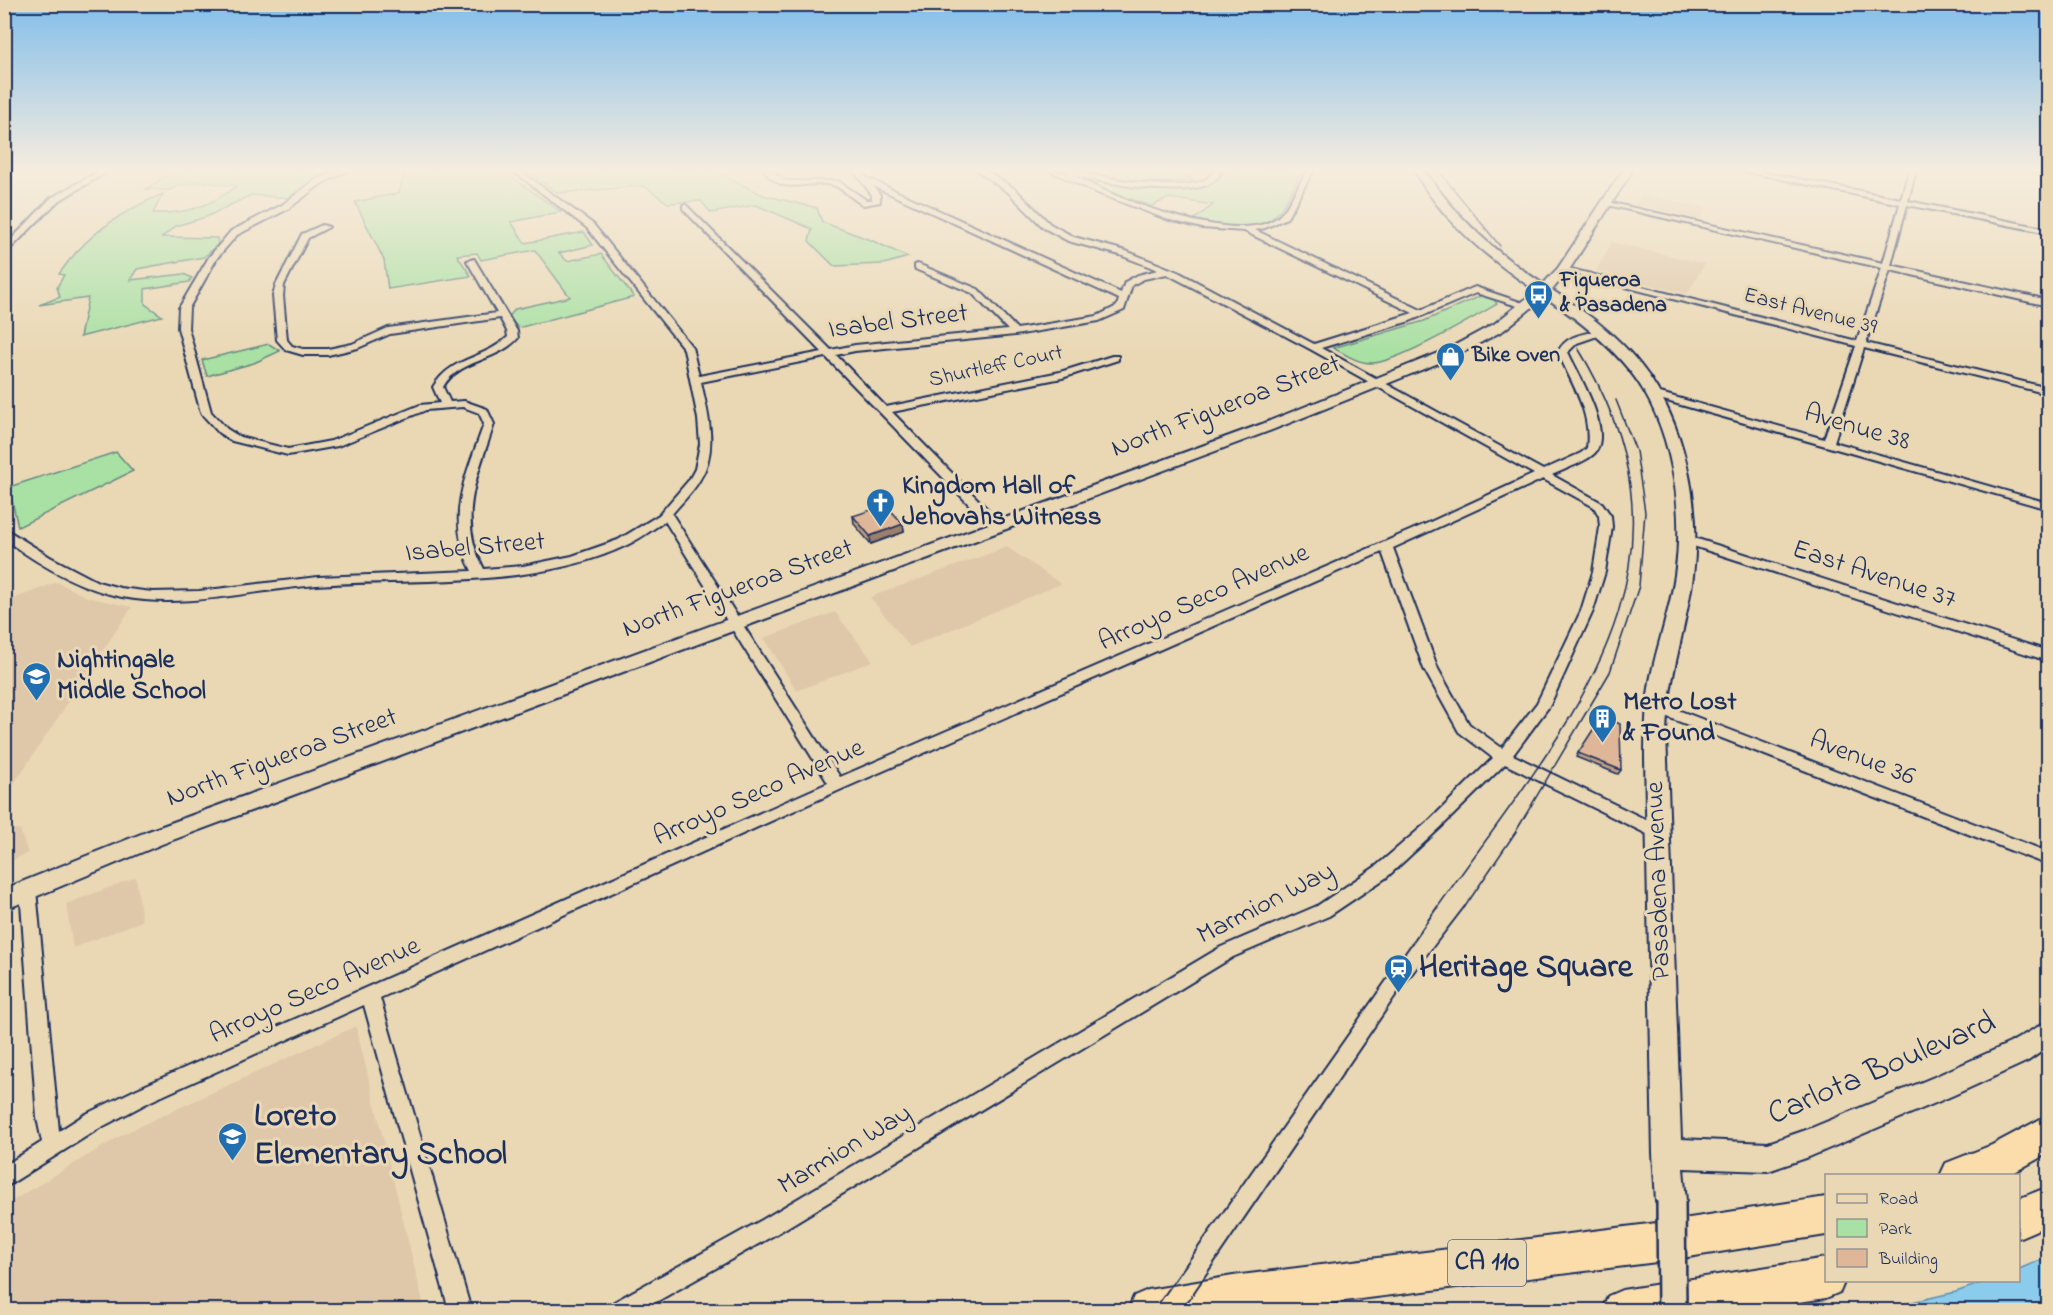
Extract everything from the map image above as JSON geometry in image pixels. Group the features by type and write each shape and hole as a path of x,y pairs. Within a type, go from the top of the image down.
{"highway":[{"path":"1964,1174 2003,1159 2049,1133"},
{"path":"2020,1219 2049,1206"},
{"name":"CA 110","path":"1148,1311 1244,1293 1734,1233 1825,1216"},
{"path":"1622,1311 1825,1278"}],"main road":[{"path":"1469,231 1484,248 1545,290"},
{"name":"North Figueroa Street","path":"4,900 154,838 736,621 1267,427 1469,344 1499,327 1545,290 1563,270 1588,231"},
{"name":"Pasadena Avenue","path":"1545,290 1601,333 1626,356 1653,394 1674,450 1681,484 1685,539 1682,594 1660,674 1657,707 1655,831 1667,1153 1671,1201 1672,1311"},
{"name":"Carlota Boulevard","path":"1667,1153 1768,1157 1809,1143 1944,1086 2019,1052 2049,1033"}],"street":[{"path":"4,253 24,231"},
{"path":"237,231 213,257 184,308 183,328 206,413 223,431 236,439 288,452 334,444 410,411 446,404 473,406 488,417 489,424 463,508 461,526 469,558 480,574"},
{"path":"315,231 305,236 280,285 278,296 282,340 289,348 303,352 328,352 355,346 388,332 501,315"},
{"path":"594,231 689,349 695,380"},
{"path":"710,231 996,525"},
{"path":"979,231 1123,297"},
{"name":"Marmion Way","path":"622,1311 769,1227 1227,952 1323,911 1381,872 1436,824 1503,757 1542,705 1587,611 1599,572 1606,527 1605,516 1598,505 1377,382 1167,271 1124,253 1071,238 1058,231"},
{"path":"1252,231 1421,313"},
{"path":"1726,231 2049,303"},
{"path":"1828,444 1897,231"},
{"path":"446,404 438,387 440,380 463,365 507,345 513,338 512,331 471,261"},
{"path":"918,267 975,291 1015,332"},
{"name":"East Avenue 39","path":"1563,270 2049,391"},
{"name":"Isabel Street","path":"4,532 93,585 132,594 188,595 320,580 529,570 582,557 628,538 666,513 694,482 706,452 707,437 695,380 892,343 1015,332 1108,316 1121,308 1125,289 1133,280 1167,271"},
{"name":"North Figueroa Street","path":"1312,347 1421,313 1476,290 1527,306"},
{"path":"1544,474 1586,455 1592,449 1593,427 1581,388 1563,352 1565,345 1572,341 1601,333"},
{"name":"Shurtleff Court","path":"885,410 1062,375 1114,358"},
{"name":"Avenue 38","path":"1653,394 2049,506"},
{"name":"Arroyo Seco Avenue","path":"4,1178 91,1122 144,1095 837,785 1386,546 1544,474"},
{"path":"666,513 837,785"},
{"name":"East Avenue 37","path":"1685,539 2049,656"},
{"path":"1386,546 1431,669 1447,702 1464,728 1503,757 1655,831"},
{"name":"Avenue 36","path":"1657,707 2049,859"},
{"path":"28,890 47,1118 53,1147"},
{"path":"370,994 460,1311"}],"shaded area":[{"path":"1612,242 1705,264 1687,294 1596,271"},
{"path":"1007,547 1061,584 910,647 870,597"},
{"name":"Nightingale Middle School","path":"57,582 87,597 132,607 5,797 5,602"},
{"path":"835,612 873,661 797,691 764,638"},
{"path":"4,812 10,828 20,830 28,853 5,864"},
{"path":"136,877 142,921 73,948 66,904"},
{"name":"Loreto Elementary School","path":"356,1026 425,1310 5,1310 5,1205 125,1133"}],"green space":[{"path":"98,231 169,231 162,237 217,238 218,244 204,257 137,269 130,280 184,274 192,278 189,282 145,289 145,304 162,316 80,337 88,298 39,305 60,297 57,287 64,275 59,274"},
{"path":"370,231 517,231 525,243 584,232 593,245 559,253 567,261 601,254 634,297 518,328 509,317 515,309 570,297 535,250 481,260 477,253 457,255 471,276 388,289 384,260"},
{"path":"811,231 847,231 908,257 884,264 834,266 809,241"},
{"path":"1483,295 1493,298 1497,304 1398,356 1366,363 1333,348 1424,321"},
{"path":"269,344 280,351 254,363 207,376 202,360"},
{"path":"116,452 133,471 18,527 9,487"}],"water":[{"path":"2048,1257 2048,1310 1877,1310 1956,1292 1984,1282 2020,1282 2020,1269"}],"building":[{"path":"886,505 903,524 870,536 853,516"},
{"name":"Metro Lost & Found","path":"1602,716 1620,724 1621,770 1578,753"}],"tram line":[{"path":"1488,231 1500,246"},
{"path":"1437,908 1532,776 1573,711 1606,645 1627,576 1632,505 1617,429 1578,348"},
{"path":"1464,908 1515,833 1610,672 1639,586 1645,512 1636,451 1616,400"},
{"path":"1154,1310 1438,906"},
{"path":"1182,1310 1398,993 1465,906"}],"place":[{"name":"Figueroa & Pasadena","path":"1539,320"},
{"name":"Bike Oven","path":"1451,382"},
{"name":"Kingdom Hall of Jehovahs Witness","path":"881,528"},
{"name":"Nightingale Middle School","path":"36,702"},
{"name":"Metro Lost & Found","path":"1602,744"},
{"name":"Heritage Square","path":"1398,994"},
{"name":"Loreto Elementary School","path":"233,1162"}]}
